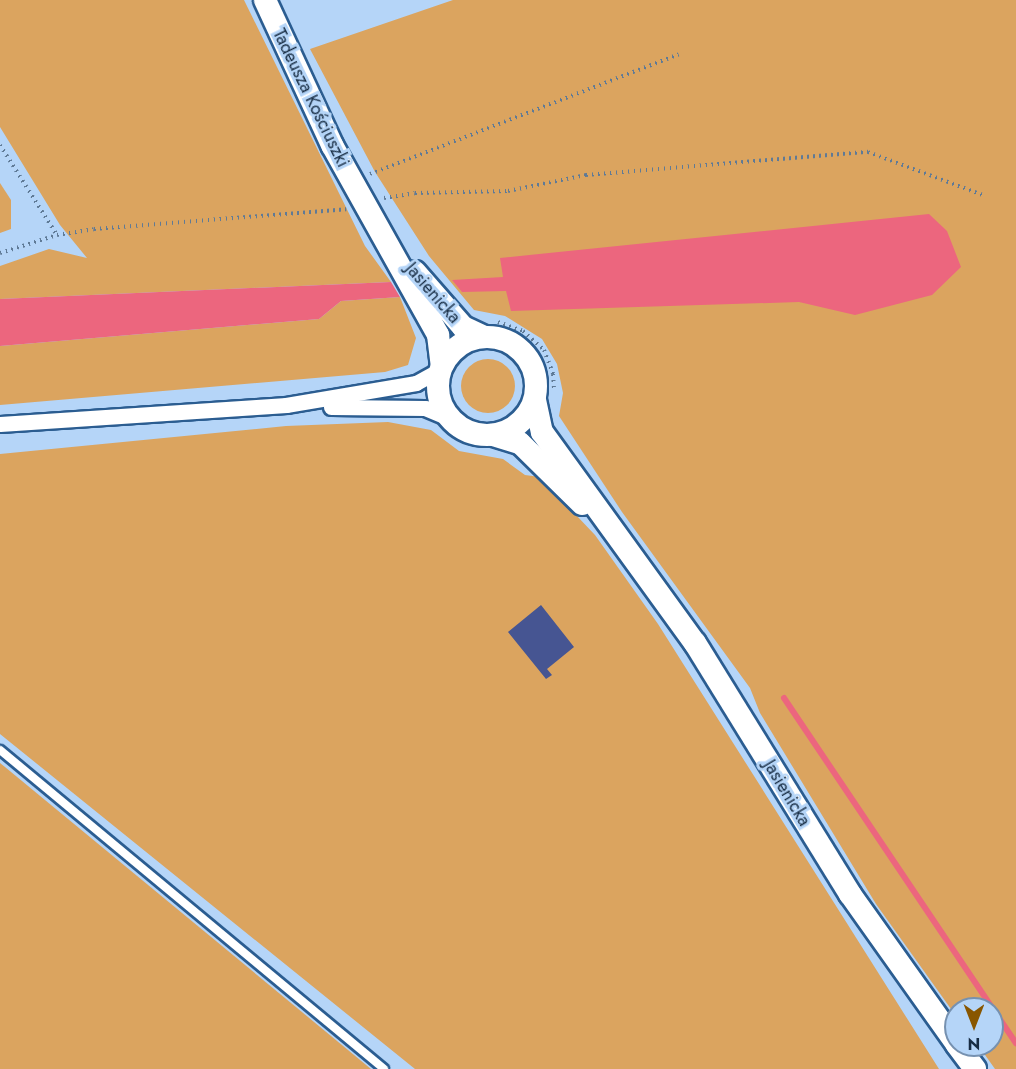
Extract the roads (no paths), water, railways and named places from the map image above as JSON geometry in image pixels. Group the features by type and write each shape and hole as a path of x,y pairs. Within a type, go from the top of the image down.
{"main road":[{"name":"Tadeusza Kościuszki","path":"265,0 358,192"},
{"name":"Jasienicka","path":"358,192 388,241 438,335 442,368"},
{"name":"Jasienicka","path":"388,241 463,327 484,336"},
{"path":"484,336 508,341 527,357 536,375 535,400 519,424 493,435 472,433 451,419 440,398 442,368 458,346 484,336"},
{"name":"Jasienicka","path":"535,400 542,432 689,634 850,894 944,1026"},
{"name":"Jasienicka","path":"493,435 520,443 620,541"}],"street":[{"path":"286,405 416,383 442,368"},
{"path":"0,424 286,405 425,408 451,419"}],"lane":[{"path":"0,750 384,1069"}],"waterway":[{"path":"784,698 1016,1043"}]}
